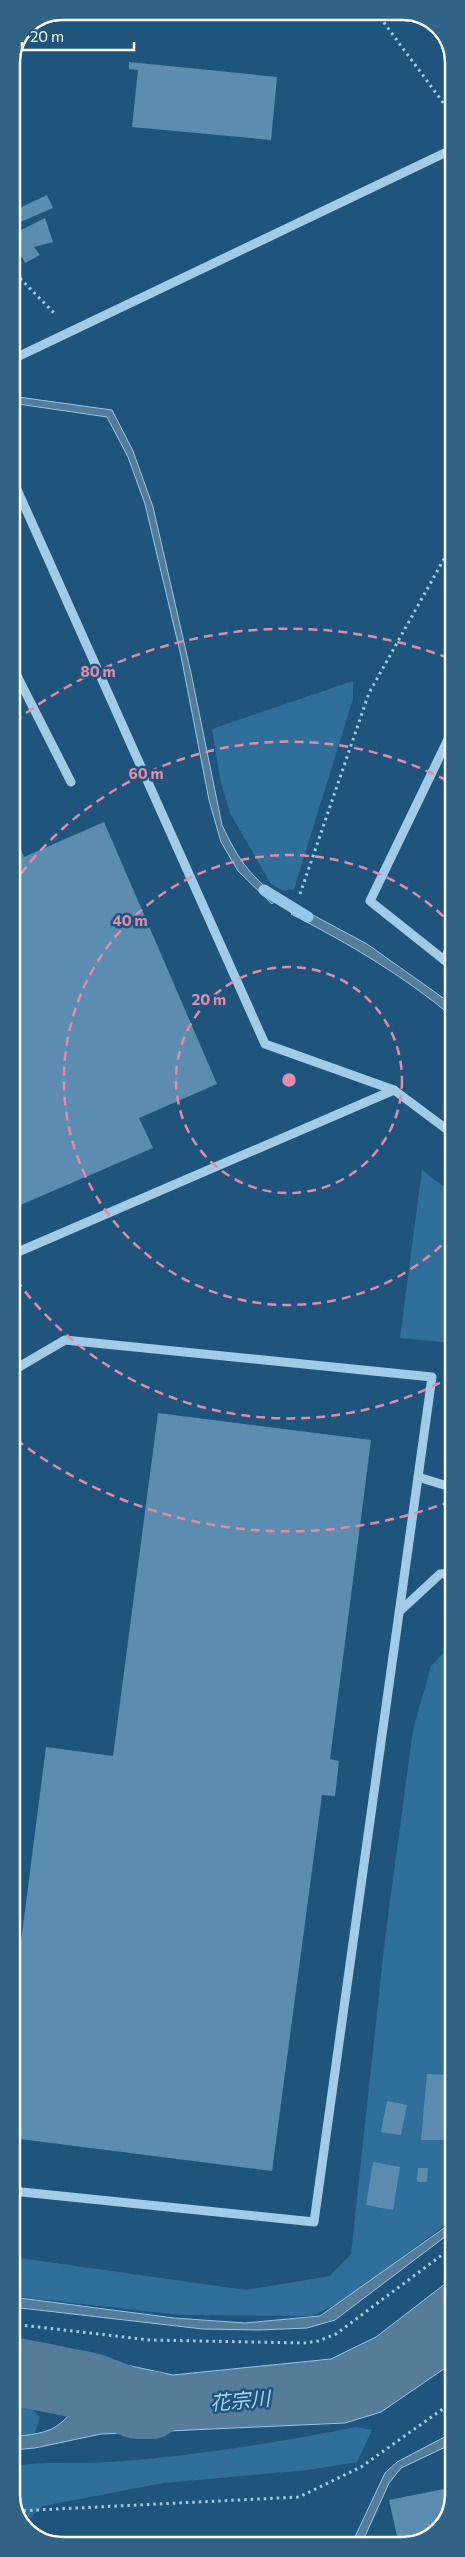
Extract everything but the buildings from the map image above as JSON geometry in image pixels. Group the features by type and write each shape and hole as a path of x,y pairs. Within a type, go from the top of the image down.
{"street":[{"path":"20,356 445,153"},
{"path":"20,496 265,1044 394,1090 445,1127"},
{"path":"20,682 71,782"},
{"path":"444,960 370,900 445,745"},
{"path":"20,1252 394,1090"},
{"path":"20,1366 65,1340 432,1377 314,2222 20,2192"},
{"path":"418,1477 445,1485"},
{"path":"400,1611 440,1574 445,1574"}],"path":[{"path":"382,20 445,105"},
{"path":"20,277 71,330"},
{"path":"300,894 369,692 445,557"},
{"path":"20,2325 149,2340 305,2343 318,2341 336,2334 445,2253"},
{"path":"23,2511 299,2497 361,2467 445,2407"}],"shaded area":[{"path":"353,681 353,699 294,889 283,891 271,884 230,813 220,779 212,729"},
{"path":"422,1170 445,1188 445,1342 400,1338"},
{"path":"445,1651 445,2225 346,2299 312,2316 181,2315 20,2297 20,2258 246,2290 330,2276 351,2254 385,1939 413,1730 431,1666"},
{"path":"20,2399 40,2417 30,2447 20,2450"},
{"path":"356,2427 372,2430 357,2462 308,2470 163,2483 43,2506 28,2519 21,2505 20,2465 111,2462 204,2453"}],"water":[{"path":"20,397 112,410 133,451 153,507 191,673 222,825 233,847 251,873 277,897 272,904 238,871 221,842 209,800 181,656 145,504 128,457 107,417 20,404"},
{"path":"298,907 367,944 445,999 445,1011 375,961 291,914"},
{"path":"445,2227 445,2237 335,2320 307,2328 259,2330 203,2329 20,2308 20,2298 174,2318 245,2323 320,2316"},
{"path":"445,2284 445,2368 381,2412 345,2423 101,2434 35,2448 20,2449 20,2436 38,2433 57,2426 79,2405 58,2395 70,2353 173,2375 331,2359 376,2337"},
{"path":"20,2346 58,2351 44,2405 20,2395"},
{"path":"445,2437 445,2447 401,2468 389,2483 365,2537 355,2537 385,2473 397,2462"}],"waterway":[{"path":"264,890 308,917"},
{"name":"花宗川","path":"20,2373 92,2387 137,2405 151,2405"}]}
